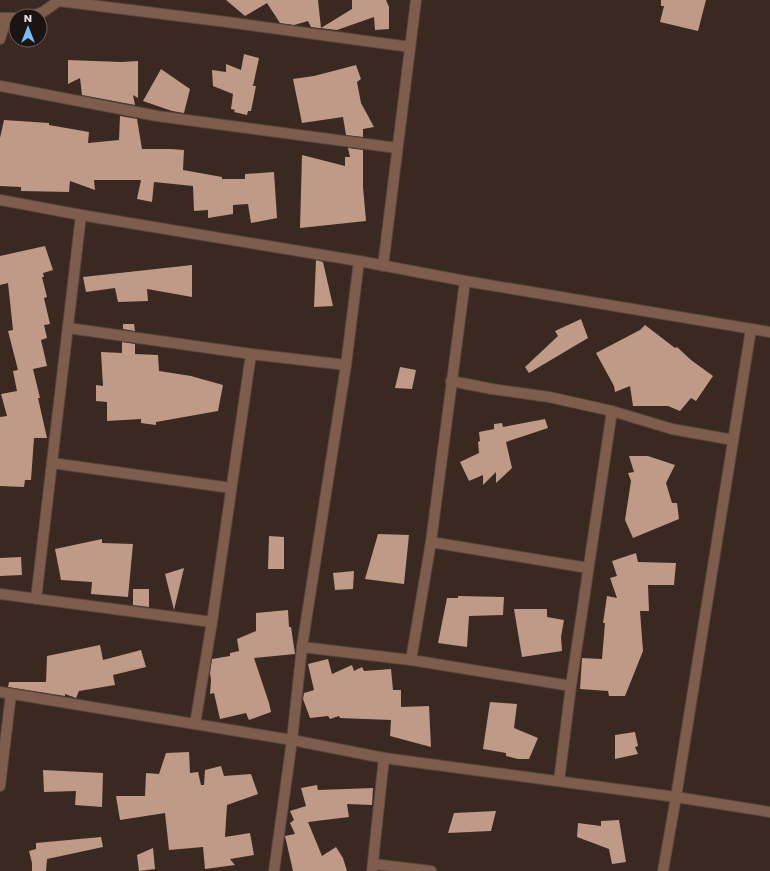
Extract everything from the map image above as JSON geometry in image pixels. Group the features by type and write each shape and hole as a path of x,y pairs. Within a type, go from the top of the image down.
{"street":[{"path":"48,8 59,0 410,47"},
{"path":"383,266 416,0"},
{"path":"0,39 7,18"},
{"path":"0,86 157,116 397,148"},
{"path":"0,200 81,215 359,261 465,281 770,332"},
{"path":"36,599 81,215"},
{"path":"274,871 292,740 302,647 346,365 359,261"},
{"path":"411,660 431,542 465,281"},
{"path":"68,328 251,354 346,365"},
{"path":"663,871 751,329"},
{"path":"195,724 212,622 251,354"},
{"path":"451,381 492,389 549,397 612,411 672,429 733,440"},
{"path":"559,781 571,686 612,411"},
{"path":"52,463 231,488"},
{"path":"431,542 588,568"},
{"path":"0,594 212,622"},
{"path":"302,647 411,660 571,686"},
{"path":"0,692 292,740 384,758 676,797 770,812"},
{"path":"0,786 11,694"},
{"path":"384,758 373,867 431,871"}],"building":[{"path":"226,0 318,0 321,28 352,9 352,0 386,0 389,7 389,29 375,30 374,17 337,30 311,27 308,21 294,25 280,23 267,3 245,16"},
{"path":"661,0 706,0 698,31 660,22 664,6 661,6"},
{"path":"244,54 259,58 253,86 256,86 251,111 248,111 247,115 234,112 235,110 231,109 233,94 213,86 212,70 226,72 226,64 241,70"},
{"path":"68,60 121,62 138,61 138,98 133,95 135,105 82,95 80,78 68,84"},
{"path":"356,65 361,79 357,82 361,103 374,127 363,129 363,137 346,135 343,117 302,123 293,79 314,76"},
{"path":"161,69 190,89 184,113 172,111 143,101"},
{"path":"120,116 137,119 142,149 184,150 183,170 222,177 222,179 245,179 245,174 274,172 277,218 251,223 248,204 233,205 233,214 208,218 208,210 194,211 193,186 154,182 152,202 137,199 141,180 94,180 95,190 70,181 69,192 21,191 21,187 0,186 0,138 4,120 49,123 49,125 89,132 88,143 119,140"},
{"path":"348,148 363,150 363,187 366,221 300,228 302,155 345,166 345,157 350,157"},
{"path":"45,246 53,270 43,273 44,277 42,277 47,297 44,298 50,324 44,325 47,338 41,340 47,366 33,369 47,438 34,438 31,480 25,480 24,487 0,486 0,417 7,416 1,394 17,391 13,371 18,370 8,331 13,330 8,283 0,285 0,256"},
{"path":"316,260 323,262 333,306 314,307"},
{"path":"192,265 192,297 147,289 148,301 118,302 115,288 86,292 83,277"},
{"path":"581,319 588,338 529,373 525,367 558,336 555,331"},
{"path":"123,324 134,324 135,331 123,329"},
{"path":"645,325 675,348 677,347 691,360 713,376 696,401 691,398 680,411 668,406 633,406 630,386 615,392 614,386 596,353 640,330"},
{"path":"122,342 135,344 135,354 158,355 159,371 191,376 223,385 218,411 156,422 156,425 141,423 141,419 107,421 107,402 96,401 96,385 103,386 101,352 122,353"},
{"path":"400,367 416,370 412,389 395,388"},
{"path":"545,419 548,428 506,442 512,468 496,483 496,472 483,485 483,475 469,481 460,462 479,453 479,432 494,429 494,424 502,423 503,427"},
{"path":"629,456 648,456 675,465 666,483 672,503 677,503 679,519 633,538 625,520 631,481 628,473 634,472"},
{"path":"378,534 409,535 404,584 365,579"},
{"path":"269,536 284,537 284,569 268,569"},
{"path":"102,539 102,543 133,544 128,597 91,594 92,582 61,580 55,549"},
{"path":"636,553 638,562 676,563 674,585 648,585 649,611 640,611 643,651 625,696 609,696 608,691 580,689 582,658 602,659 605,623 603,623 607,596 617,598 610,578 617,576 612,561"},
{"path":"21,557 22,575 0,576 0,558"},
{"path":"184,568 174,610 165,574"},
{"path":"354,571 353,589 335,590 333,573"},
{"path":"133,589 149,589 149,607 133,605"},
{"path":"458,596 504,597 503,615 469,616 467,647 438,643 447,598 458,598"},
{"path":"514,609 547,609 547,617 564,620 561,637 562,651 522,657"},
{"path":"288,610 289,627 291,627 295,654 254,658 271,712 249,720 246,713 220,719 214,693 210,694 212,659 230,656 230,653 239,651 237,639 256,631 256,613"},
{"path":"100,645 103,660 141,650 146,667 113,675 115,685 79,691 76,698 65,694 65,696 8,687 9,682 46,682 47,656"},
{"path":"328,659 332,674 352,665 354,671 362,667 364,671 391,669 393,690 401,690 401,707 429,706 431,747 390,736 391,720 340,718 339,716 330,719 328,716 310,718 303,699 304,693 314,690 308,664"},
{"path":"490,702 517,704 514,728 538,738 529,759 518,759 506,756 506,753 483,749"},
{"path":"635,732 638,746 635,747 638,754 615,759 615,735"},
{"path":"189,752 190,773 198,772 201,785 204,785 205,770 221,766 224,776 251,774 258,794 227,805 225,837 250,833 254,855 230,859 235,865 205,869 203,847 169,850 165,813 120,820 116,796 145,796 146,773 159,774 166,753"},
{"path":"43,770 103,773 102,807 75,805 76,791 44,792"},
{"path":"317,785 318,790 373,788 372,805 347,804 349,817 308,822 322,856 336,847 343,858 347,871 293,871 285,836 295,834 290,823 294,820 290,811 306,806 301,788"},
{"path":"496,811 491,831 448,833 454,813"},
{"path":"619,820 626,862 612,864 609,849 577,837 578,823 601,826 601,821"},
{"path":"101,837 103,847 47,859 46,871 32,871 29,851 36,849 36,843"},
{"path":"153,848 155,869 139,871 137,855"}]}
